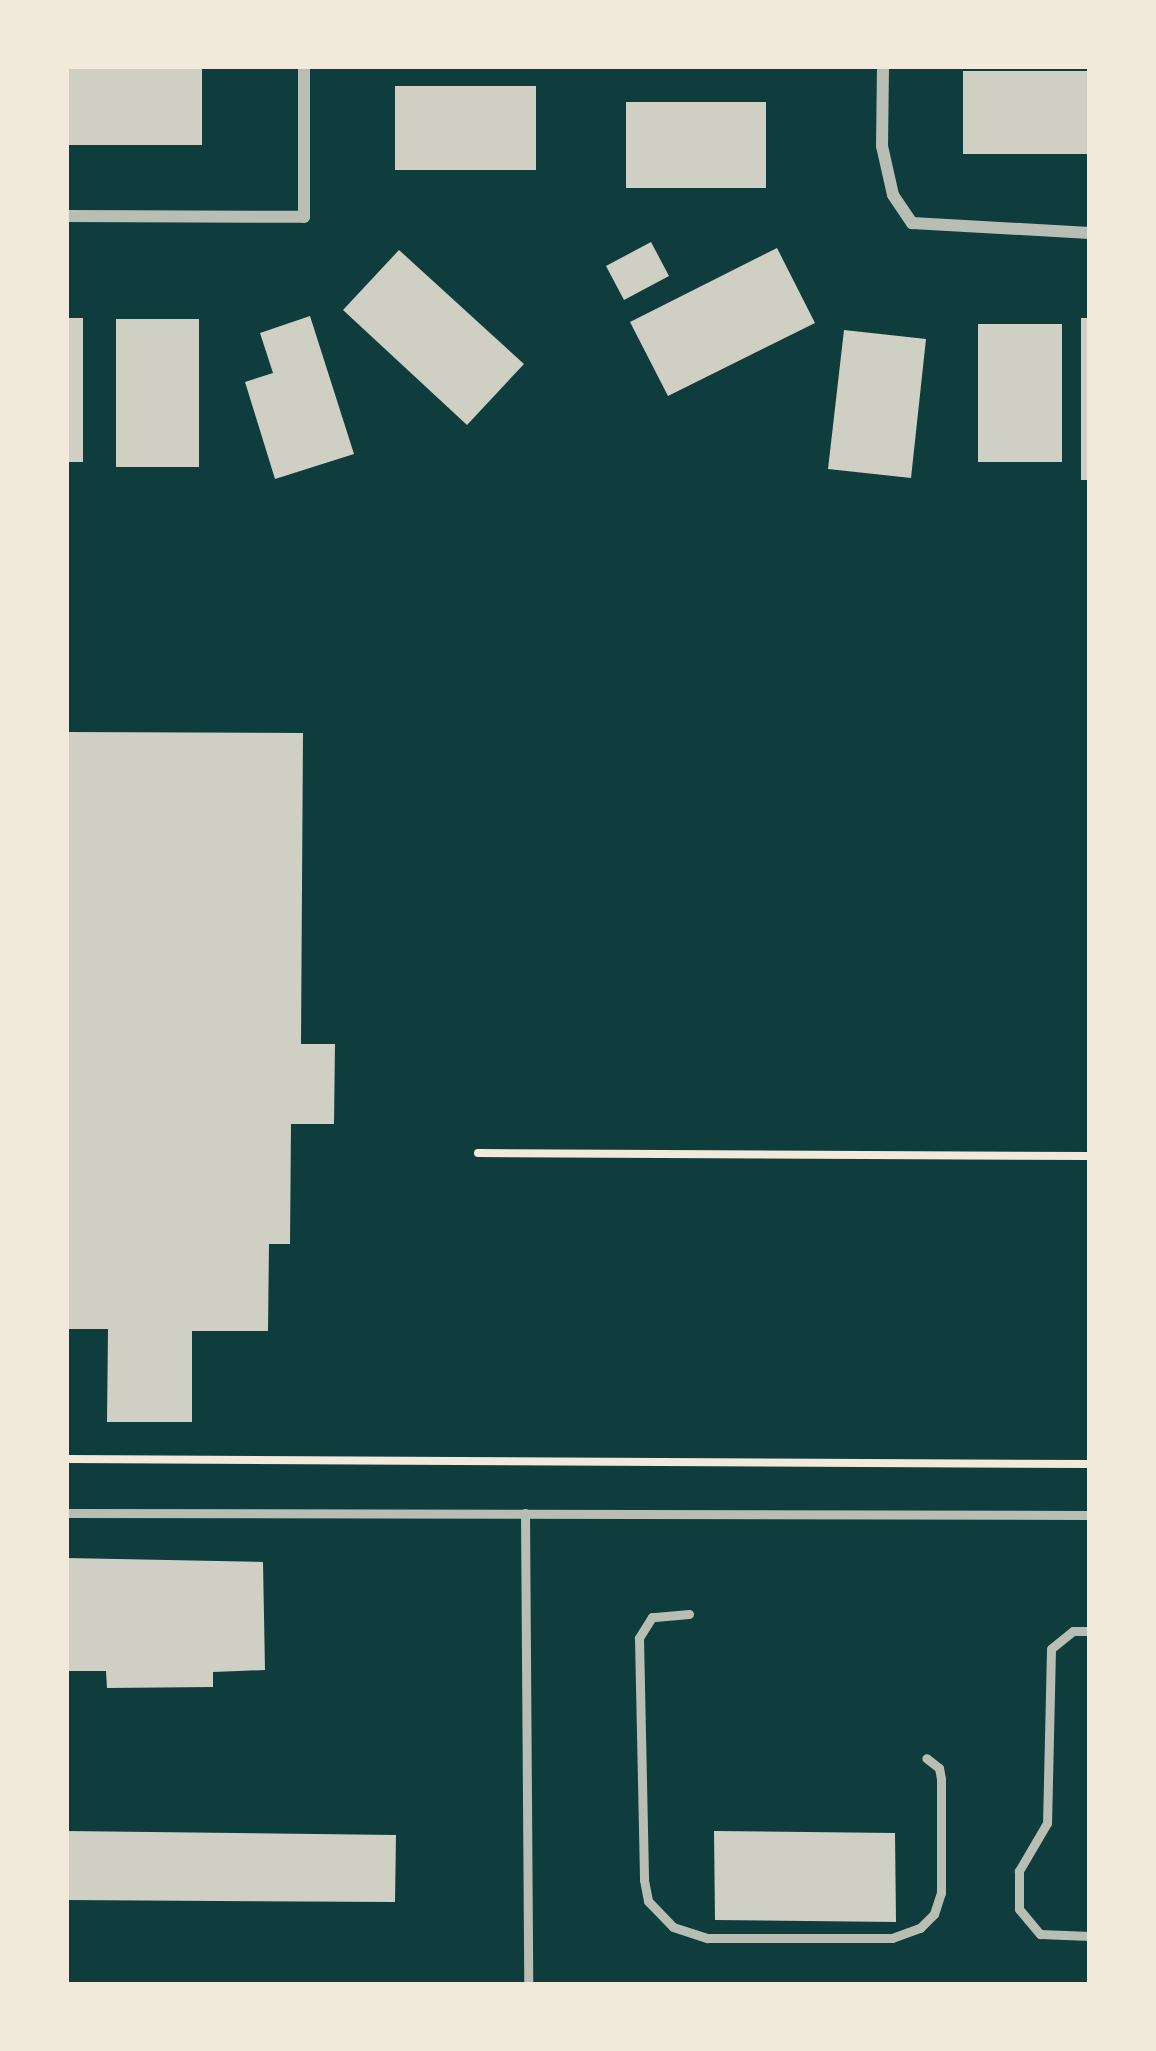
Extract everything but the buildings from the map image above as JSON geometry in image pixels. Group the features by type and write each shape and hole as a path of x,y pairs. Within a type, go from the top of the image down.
{"street":[{"path":"66,216 304,217 304,66"},
{"path":"883,66 882,146 893,195 912,223 1090,233"}],"lane":[{"path":"66,1514 1090,1515"},
{"path":"525,1514 528,1985"},
{"path":"689,1614 652,1617 639,1639 644,1880 648,1901 673,1927 707,1938 892,1938 920,1928 934,1914 941,1893 941,1779 939,1768 926,1758"},
{"path":"1090,1630 1073,1631 1051,1649 1047,1823 1018,1870 1019,1909 1040,1934 1090,1936"}],"path":[{"path":"478,1153 1090,1156"},
{"path":"66,1459 1090,1464"}]}
